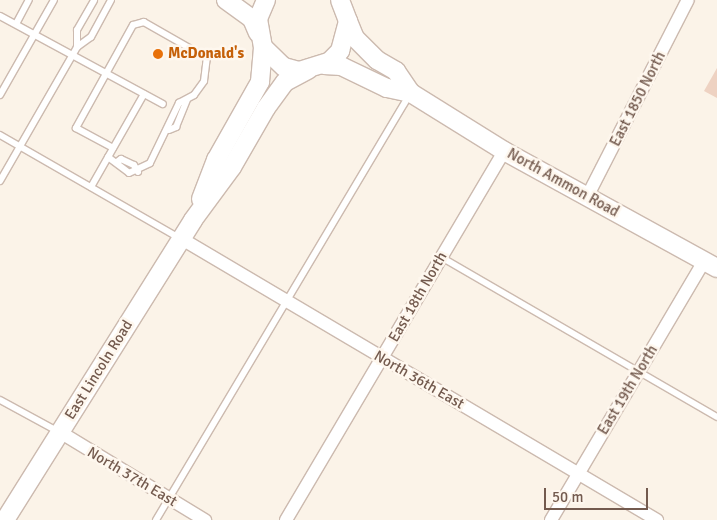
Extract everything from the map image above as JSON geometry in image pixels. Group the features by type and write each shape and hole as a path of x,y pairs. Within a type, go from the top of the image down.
{"main road":[{"path":"226,0 252,19 260,40"},
{"name":"East Lincoln Road","path":"193,220 216,160 260,82 258,19 266,0"},
{"name":"East Lincoln Road","path":"5,520 193,220 232,167 285,82 316,67 340,51 344,7"},
{"name":"North Ammon Road","path":"344,7 355,38 377,60 396,71 411,93"},
{"name":"North Ammon Road","path":"260,40 284,67 341,66 387,88 411,93 504,151 711,264"}],"street":[{"name":"East 1850 North","path":"587,197 688,0"},
{"name":"East 18th North","path":"286,520 504,151"},
{"name":"North 36th East","path":"182,239 283,302 657,520"},
{"name":"East 19th North","path":"551,520 639,371 711,264"},
{"name":"North 37th East","path":"60,432 205,520"}],"lane":[{"path":"16,24 28,0"},
{"path":"0,95 54,0"},
{"path":"77,47 76,30 94,0"},
{"path":"0,181 77,47 91,37 111,0"},
{"path":"0,16 163,104"},
{"path":"108,157 117,162 118,168 129,174 138,172 150,163 169,130 168,123 179,103 188,100 204,81 207,58 144,22 133,25 76,128 113,148"},
{"path":"156,520 283,302 411,93"},
{"path":"91,187 144,94"},
{"path":"0,135 182,239"},
{"path":"441,257 717,417"},
{"path":"0,400 60,432"}],"building":[{"path":"717,68 717,98 704,91"}],"place":[{"name":"McDonald's","path":"158,54"}]}
